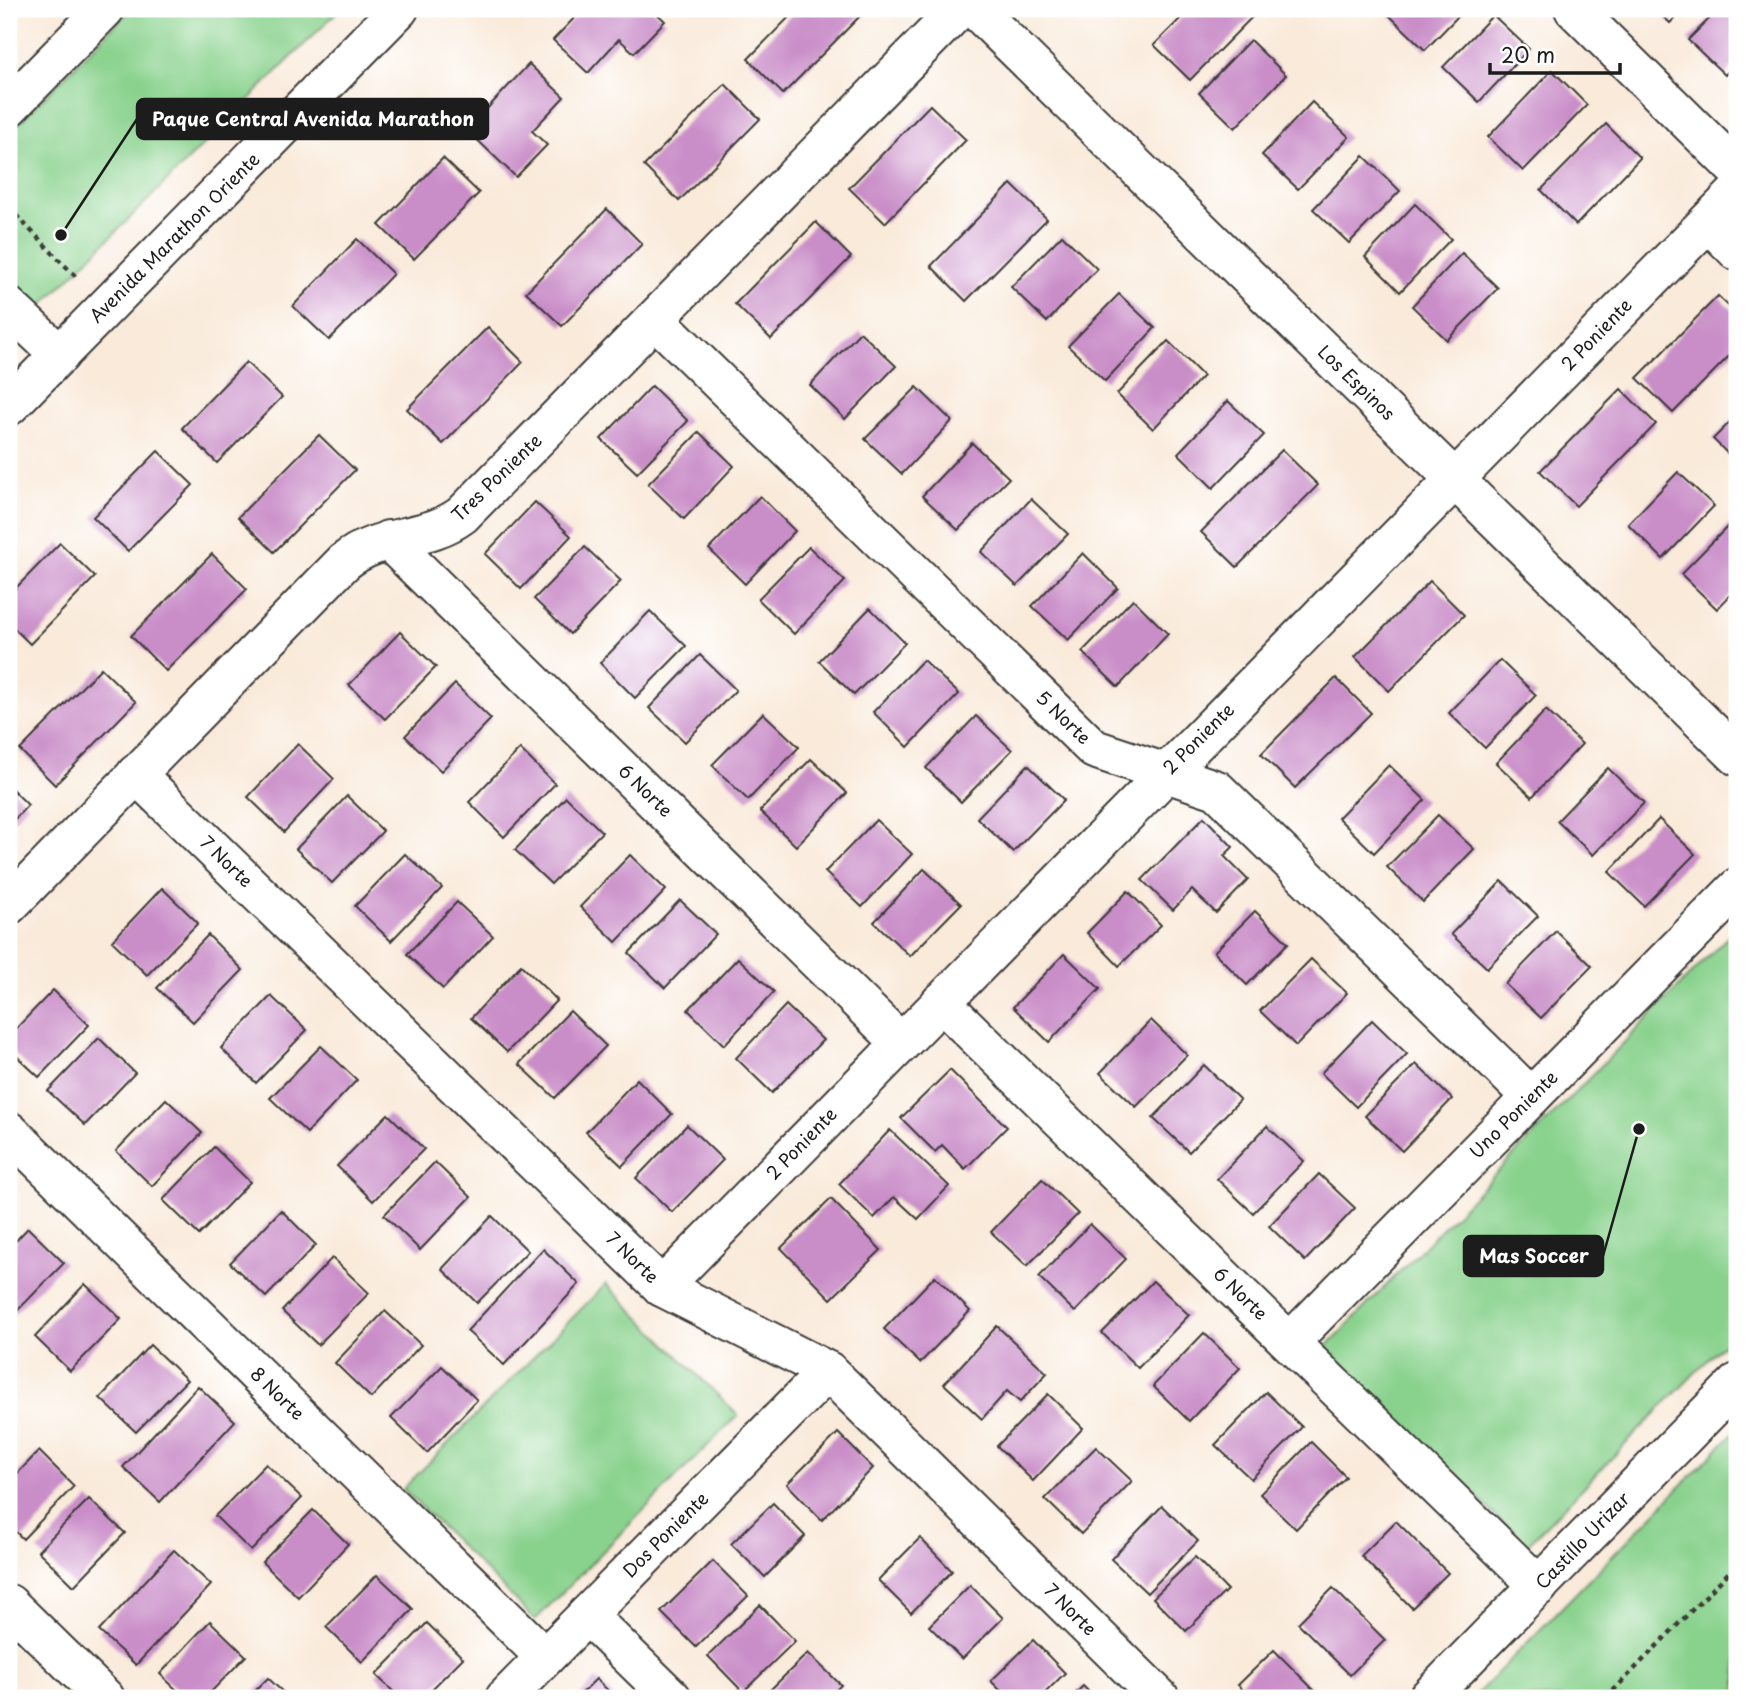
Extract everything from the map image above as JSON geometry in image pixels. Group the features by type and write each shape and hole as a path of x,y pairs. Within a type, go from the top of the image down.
{"street":[{"path":"9,107 105,9"},
{"name":"Avenida Marathon Oriente","path":"9,406 399,9"},
{"name":"Tres Poniente","path":"9,905 344,562 366,547 442,528 463,515 959,9"},
{"name":"Los Espinos","path":"975,9 1737,756"},
{"path":"1574,9 1737,170"},
{"name":"2 Poniente","path":"662,1287 1737,192"},
{"path":"1708,222 1737,251"},
{"path":"9,307 60,355"},
{"name":"5 Norte","path":"655,320 1094,748 1217,790 1531,1097"},
{"name":"6 Norte","path":"388,540 901,1043"},
{"name":"7 Norte","path":"136,774 662,1287 828,1371 1160,1698"},
{"name":"Uno Poniente","path":"1290,1342 1737,888"},
{"name":"6 Norte","path":"941,1002 1539,1586"},
{"name":"8 Norte","path":"9,1131 545,1657"},
{"name":"Dos Poniente","path":"505,1698 828,1371"},
{"name":"Castillo Urizar","path":"1428,1698 1737,1383"},
{"path":"9,1604 105,1698"},
{"path":"587,1615 672,1698"}],"path":[{"path":"1606,1698 1737,1563"}],"green space":[{"path":"131,9 340,9 9,338 9,133"},
{"path":"1737,927 1737,1330 1526,1546 1325,1348"},
{"path":"606,1284 738,1415 535,1620 403,1489"},
{"path":"1737,1429 1737,1698 1473,1698"}],"building":[{"path":"583,9 652,9 665,21 634,53 619,39 588,73 553,40"},
{"path":"797,9 860,9 864,12 783,94 748,59"},
{"path":"1190,9 1260,9 1190,80 1154,45"},
{"path":"1396,9 1465,9 1425,50 1389,15"},
{"path":"1655,9 1684,9 1670,23"},
{"path":"1719,9 1737,9 1737,62 1725,75 1688,40"},
{"path":"1493,15 1529,49 1479,102 1443,67"},
{"path":"1250,40 1286,75 1235,128 1199,93"},
{"path":"529,64 564,97 532,131 547,145 516,177 467,130"},
{"path":"1552,70 1587,105 1523,171 1488,137"},
{"path":"725,84 760,119 679,201 644,166"},
{"path":"1312,102 1349,137 1298,189 1262,155"},
{"path":"930,105 966,140 885,223 849,188"},
{"path":"1606,124 1640,158 1576,225 1541,190"},
{"path":"1364,156 1400,191 1349,243 1313,209"},
{"path":"443,158 479,193 414,259 379,225"},
{"path":"1011,184 1047,219 966,301 931,266"},
{"path":"1415,204 1451,239 1400,292 1365,257"},
{"path":"607,209 642,244 562,326 526,292"},
{"path":"816,222 851,257 771,339 735,304"},
{"path":"1062,235 1097,269 1047,322 1011,287"},
{"path":"357,239 393,274 329,340 293,306"},
{"path":"1462,253 1498,288 1447,340 1412,306"},
{"path":"1119,294 1155,328 1105,381 1068,346"},
{"path":"1718,296 1737,314 1737,348 1673,413 1637,378"},
{"path":"488,327 523,362 443,444 407,409"},
{"path":"860,332 896,366 845,419 810,385"},
{"path":"1168,341 1203,376 1153,429 1117,394"},
{"path":"246,362 282,397 217,463 182,428"},
{"path":"652,386 688,421 637,473 601,439"},
{"path":"917,387 952,421 902,474 865,439"},
{"path":"1621,389 1656,424 1576,506 1540,471"},
{"path":"1228,401 1264,435 1213,488 1178,453"},
{"path":"1737,415 1737,463 1713,439"},
{"path":"699,432 734,466 684,519 648,484"},
{"path":"319,435 355,470 274,552 238,517"},
{"path":"972,443 1009,478 958,530 922,496"},
{"path":"1282,450 1318,485 1237,567 1201,532"},
{"path":"158,451 193,485 128,551 93,517"},
{"path":"1678,472 1714,506 1663,559 1628,524"},
{"path":"760,496 795,531 745,584 709,549"},
{"path":"1031,499 1068,534 1017,586 981,552"},
{"path":"535,502 571,536 521,589 485,554"},
{"path":"1732,522 1737,527 1737,588 1717,609 1681,574"},
{"path":"60,543 95,577 30,644 9,623 9,595"},
{"path":"585,547 621,581 570,634 534,599"},
{"path":"809,547 845,581 794,634 758,599"},
{"path":"1083,553 1118,588 1068,640 1032,606"},
{"path":"212,554 247,589 166,671 131,636"},
{"path":"1430,581 1464,615 1389,691 1355,657"},
{"path":"1133,599 1168,634 1118,687 1082,652"},
{"path":"870,608 905,643 854,695 819,661"},
{"path":"650,611 686,646 635,698 600,663"},
{"path":"400,632 436,667 385,719 349,685"},
{"path":"700,655 736,690 685,742 649,708"},
{"path":"923,660 959,694 908,747 873,712"},
{"path":"1500,660 1536,695 1485,748 1449,713"},
{"path":"101,668 136,702 55,785 20,750"},
{"path":"1336,678 1371,713 1295,788 1261,754"},
{"path":"455,684 491,719 441,771 405,736"},
{"path":"1546,710 1582,744 1532,797 1496,763"},
{"path":"763,713 799,747 748,800 712,765"},
{"path":"976,716 1012,750 961,802 926,768"},
{"path":"298,744 334,779 284,832 248,797"},
{"path":"520,749 555,784 504,837 469,802"},
{"path":"811,759 847,793 796,846 760,811"},
{"path":"1028,765 1064,800 1013,852 977,818"},
{"path":"1389,765 1425,800 1374,853 1338,818"},
{"path":"1608,768 1644,803 1593,855 1557,821"},
{"path":"9,786 28,805 9,825"},
{"path":"347,796 383,831 332,883 296,849"},
{"path":"566,797 602,832 551,884 515,850"},
{"path":"1438,815 1474,849 1423,902 1387,867"},
{"path":"1204,817 1233,847 1224,856 1248,880 1216,913 1192,890 1173,910 1142,880"},
{"path":"1659,819 1695,854 1644,906 1609,872"},
{"path":"876,820 912,854 862,907 825,872"},
{"path":"405,854 442,888 391,941 355,906"},
{"path":"630,855 666,890 616,942 580,907"},
{"path":"924,869 961,904 910,956 874,922"},
{"path":"1502,881 1538,916 1487,968 1451,934"},
{"path":"162,888 198,923 147,975 112,941"},
{"path":"1128,891 1161,925 1119,966 1087,933"},
{"path":"680,900 716,934 665,988 629,953"},
{"path":"457,902 493,936 443,989 407,954"},
{"path":"1255,911 1288,943 1247,985 1214,952"},
{"path":"1556,931 1592,966 1541,1018 1505,984"},
{"path":"208,935 243,970 193,1022 157,988"},
{"path":"1064,954 1100,989 1049,1042 1013,1007"},
{"path":"738,958 774,992 724,1045 688,1010"},
{"path":"1311,959 1347,993 1296,1046 1260,1011"},
{"path":"521,965 557,1000 507,1052 471,1018"},
{"path":"53,990 89,1025 39,1077 9,1049 9,1036"},
{"path":"271,996 307,1030 256,1083 221,1048"},
{"path":"786,1005 823,1040 772,1093 736,1058"},
{"path":"570,1011 606,1046 555,1098 519,1064"},
{"path":"1151,1020 1187,1055 1136,1107 1100,1073"},
{"path":"1372,1020 1407,1054 1356,1107 1321,1073"},
{"path":"99,1038 135,1073 85,1125 48,1091"},
{"path":"321,1046 357,1080 307,1133 270,1098"},
{"path":"1416,1064 1452,1099 1402,1151 1365,1116"},
{"path":"1204,1065 1240,1100 1189,1152 1153,1118"},
{"path":"950,1070 1007,1127 965,1169 942,1145 935,1152 901,1118"},
{"path":"637,1079 672,1114 622,1166 586,1132"},
{"path":"166,1099 202,1133 152,1186 116,1151"},
{"path":"388,1114 424,1149 373,1201 337,1166"},
{"path":"687,1125 723,1160 672,1212 636,1178"},
{"path":"1267,1126 1304,1161 1253,1213 1217,1179"},
{"path":"890,1130 949,1186 918,1219 894,1197 874,1218 839,1184"},
{"path":"214,1147 250,1182 199,1235 163,1200"},
{"path":"435,1162 471,1197 420,1250 384,1215"},
{"path":"1319,1174 1355,1208 1305,1261 1269,1226"},
{"path":"1042,1179 1078,1214 1027,1266 991,1232"},
{"path":"831,1199 881,1250 831,1299 781,1248"},
{"path":"281,1210 316,1245 266,1297 230,1263"},
{"path":"492,1216 528,1251 477,1303 442,1269"},
{"path":"1090,1224 1126,1259 1075,1312 1039,1277"},
{"path":"28,1228 64,1263 13,1315 9,1311 9,1248"},
{"path":"543,1249 579,1284 504,1365 467,1331"},
{"path":"332,1258 369,1293 318,1345 282,1311"},
{"path":"935,1276 970,1311 920,1363 884,1329"},
{"path":"1153,1281 1189,1315 1138,1368 1102,1333"},
{"path":"85,1284 121,1319 70,1371 35,1337"},
{"path":"385,1311 421,1345 371,1398 335,1363"},
{"path":"997,1326 1047,1373 1020,1402 1007,1391 982,1419 944,1384"},
{"path":"1204,1333 1240,1368 1189,1421 1153,1386"},
{"path":"150,1345 187,1380 136,1432 100,1398"},
{"path":"442,1366 477,1400 427,1453 391,1418"},
{"path":"198,1386 235,1421 160,1502 123,1467"},
{"path":"1266,1392 1302,1427 1251,1479 1215,1445"},
{"path":"1048,1394 1083,1428 1033,1481 997,1446"},
{"path":"838,1433 873,1468 822,1520 787,1484"},
{"path":"1311,1442 1346,1477 1296,1529 1260,1494"},
{"path":"1096,1447 1132,1481 1081,1534 1045,1499"},
{"path":"39,1451 74,1486 23,1539 9,1525 9,1482"},
{"path":"266,1464 302,1498 251,1551 215,1516"},
{"path":"89,1499 125,1533 74,1586 38,1551"},
{"path":"773,1503 805,1536 765,1577 731,1544"},
{"path":"1162,1506 1198,1541 1147,1593 1111,1559"},
{"path":"313,1510 348,1544 298,1597 262,1562"},
{"path":"1396,1521 1448,1573 1412,1608 1361,1556"},
{"path":"920,1538 952,1571 911,1613 878,1580"},
{"path":"174,1550 211,1585 136,1665 99,1631"},
{"path":"1195,1557 1227,1590 1186,1631 1153,1598"},
{"path":"713,1561 748,1596 696,1647 661,1612"},
{"path":"377,1575 413,1609 362,1662 326,1627"},
{"path":"970,1585 1003,1618 962,1659 929,1626"},
{"path":"1333,1588 1385,1640 1350,1675 1298,1623"},
{"path":"760,1605 795,1641 743,1692 708,1656"},
{"path":"210,1621 246,1656 205,1698 185,1698 160,1674"},
{"path":"427,1623 463,1658 423,1698 400,1698 376,1675"},
{"path":"1033,1640 1065,1673 1040,1698 1008,1698 991,1681"},
{"path":"1274,1650 1322,1698 1251,1698 1238,1685"},
{"path":"808,1653 841,1685 828,1698 771,1698 766,1694"},
{"path":"268,1678 289,1698 248,1698"},
{"path":"596,1679 616,1698 577,1698"},
{"path":"1083,1686 1095,1698 1071,1698"}],"place":[{"name":"Paque Central Avenida Marathon","path":"61,235"},
{"name":"Mas Soccer","path":"1639,1129"}]}
